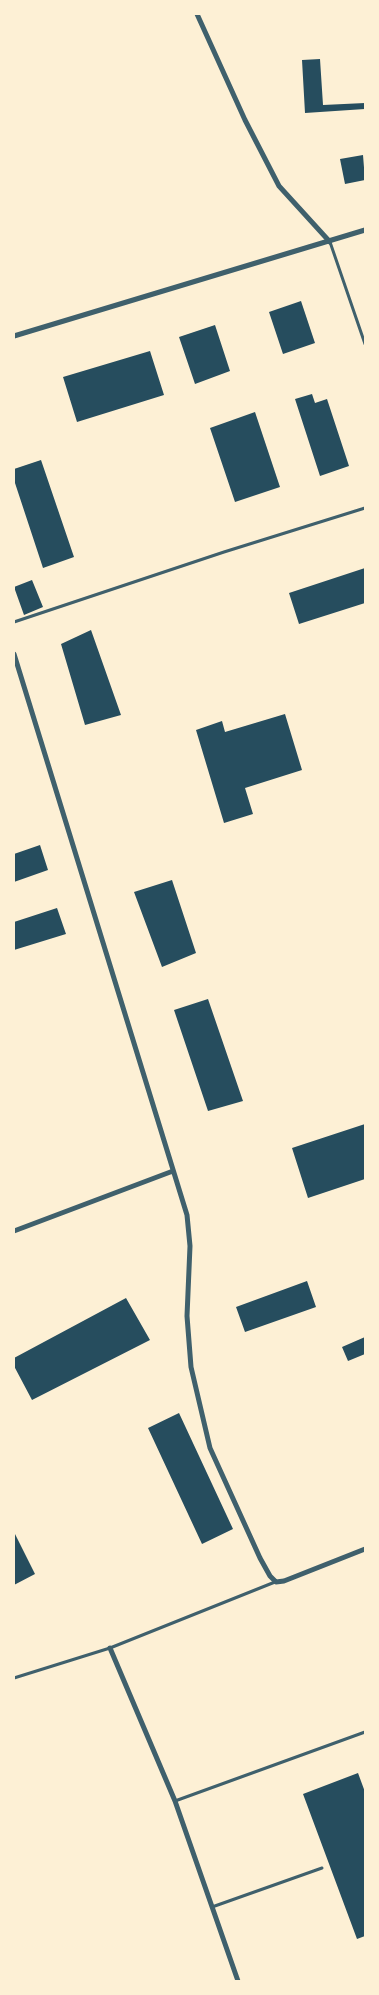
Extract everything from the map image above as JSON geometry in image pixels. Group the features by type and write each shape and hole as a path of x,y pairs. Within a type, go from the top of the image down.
{"street":[{"path":"197,14 245,120 279,186 330,242"},
{"path":"14,336 365,230"},
{"path":"14,654 17,673 187,1215 190,1246 188,1316 191,1367 210,1448 260,1558 270,1576 276,1582 284,1581 365,1549"},
{"path":"14,1231 173,1171"},
{"path":"110,1648 175,1801 238,1981"}],"lane":[{"path":"330,242 336,254 365,344"},
{"path":"14,622 224,552 365,508"},
{"path":"14,1678 110,1648 276,1582"},
{"path":"175,1801 365,1732"},
{"path":"211,1907 322,1868"}],"building":[{"path":"320,59 323,105 365,103 365,109 305,113 302,60"},
{"path":"363,155 365,180 345,184 340,159"},
{"path":"301,301 315,343 283,354 269,312"},
{"path":"215,325 230,371 195,384 179,337"},
{"path":"150,351 164,395 77,422 63,377"},
{"path":"312,394 315,403 327,399 349,466 320,476 295,399"},
{"path":"255,412 280,487 235,502 210,428"},
{"path":"41,460 74,557 43,568 14,480 14,469"},
{"path":"365,568 365,603 299,624 289,593"},
{"path":"32,580 43,607 24,615 14,587"},
{"path":"91,630 121,715 85,725 61,644"},
{"path":"285,714 302,770 245,788 253,814 224,823 196,730 222,721 225,732"},
{"path":"40,845 48,870 14,882 14,854"},
{"path":"172,880 196,953 162,967 134,892"},
{"path":"57,908 66,934 14,950 14,922"},
{"path":"208,999 243,1101 208,1111 174,1010"},
{"path":"365,1124 365,1179 308,1198 292,1148"},
{"path":"307,1281 316,1307 245,1332 236,1307"},
{"path":"126,1298 150,1340 32,1400 14,1366 14,1358"},
{"path":"365,1337 365,1354 348,1361 342,1347"},
{"path":"179,1413 233,1529 202,1544 148,1428"},
{"path":"14,1532 35,1574 14,1585"},
{"path":"358,1773 365,1792 365,1936 357,1939 303,1794"}]}
